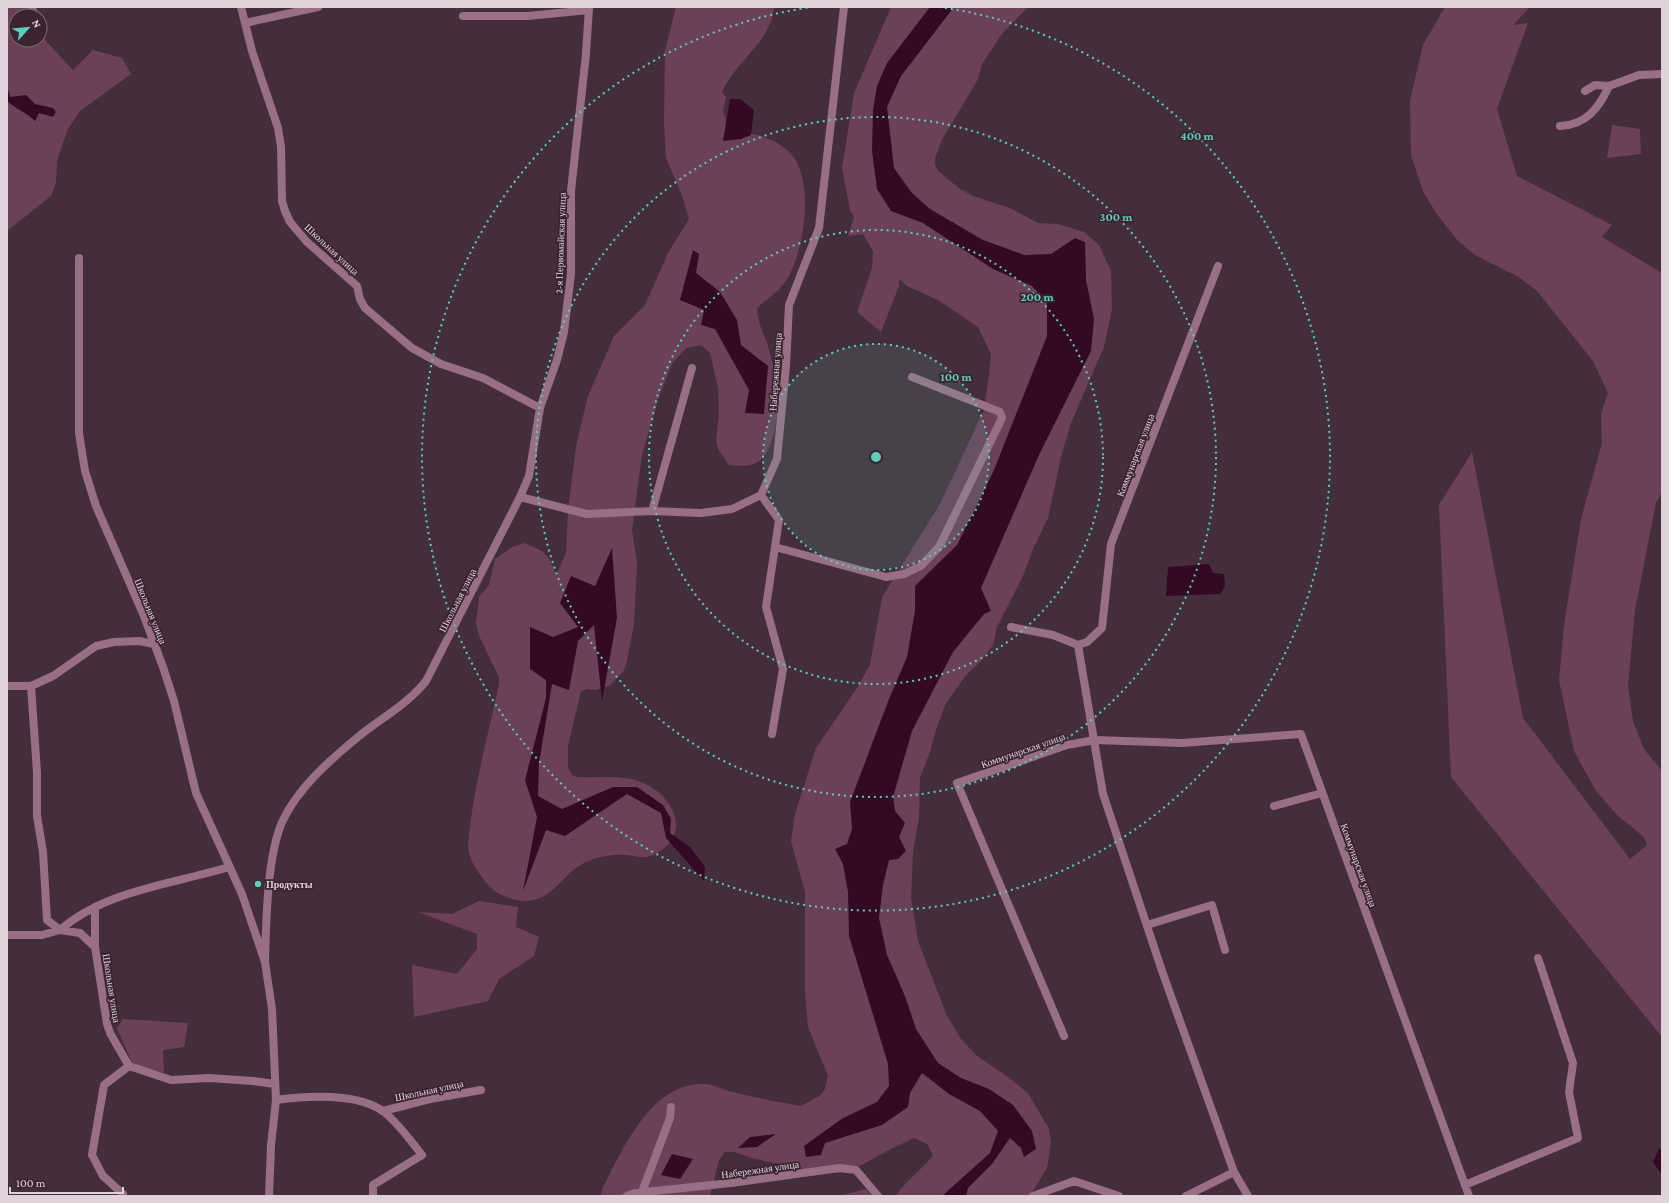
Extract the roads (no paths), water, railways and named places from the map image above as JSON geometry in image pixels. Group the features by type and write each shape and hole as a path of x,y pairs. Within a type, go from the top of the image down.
{"street":[{"name":"Школьная улица","path":"241,7 252,51 272,106 278,128 281,147 282,201 290,222 307,242 357,286 360,299 365,308 412,348 441,364 483,378 540,408"},
{"path":"245,24 318,7"},
{"name":"Набережная улица","path":"761,495 777,459 786,366 789,305 819,228 844,7"},
{"path":"463,16 528,16 589,8"},
{"name":"2-я Первомайская улица","path":"529,476 540,408 557,360 568,302 571,267 571,191 586,62 589,8"},
{"path":"1586,91 1595,85 1609,86 1639,75 1662,74"},
{"path":"1560,126 1581,122 1592,114 1602,102 1609,86"},
{"name":"Школьная улица","path":"79,258 79,433 85,471 96,506 154,644 174,701 196,793 242,894 265,962 272,1009 276,1100 271,1145 269,1196"},
{"name":"Коммунарская улица","path":"1078,645 1087,642 1102,628 1111,544 1218,266"},
{"path":"652,511 692,368"},
{"path":"775,547 886,577 904,574 921,566 939,547 1002,418 1000,412 912,377"},
{"name":"Школьная улица","path":"265,962 267,914 272,868 277,836 283,820 310,782 330,762 391,711 416,694 426,681 520,497 529,476"},
{"path":"520,497 587,514 652,511 701,513 732,509 761,495 779,520 766,607 783,670 772,734"},
{"path":"1011,627 1053,635 1078,645 1103,794 1147,925 1234,1172 1248,1196"},
{"path":"7,686 31,686 53,676 96,646 114,642 139,641 154,644"},
{"path":"31,686 37,772 37,816 43,852 47,920 60,930 76,916 136,891 229,867"},
{"name":"Коммунарская улица","path":"1064,1036 957,783 1067,745 1095,740 1182,743 1301,734 1469,1196"},
{"path":"1274,806 1322,793"},
{"path":"1147,925 1212,905 1225,950"},
{"path":"95,907 95,948"},
{"name":"Школьная улица","path":"7,935 42,935 60,930 80,933 95,948 107,1024 110,1033 129,1066"},
{"path":"1465,1185 1578,1138 1569,1092 1573,1063 1538,958"},
{"path":"122,1196 123,1194 103,1176 92,1155 104,1085 129,1066 171,1080 209,1078 275,1084"},
{"name":"Школьная улица","path":"383,1111 430,1099 481,1090"},
{"name":"Школьная улица","path":"276,1100 305,1096 351,1099 383,1111 403,1130 422,1156 373,1184 373,1196"},
{"path":"627,1196 638,1194 670,1118 671,1106"},
{"name":"Набережная улица","path":"638,1194 839,1168 856,1170 878,1196"},
{"path":"1186,1196 1234,1172"},
{"path":"1033,1196 1074,1181 1119,1196"}],"place":[{"name":"Продукты","path":"258,884"}]}
